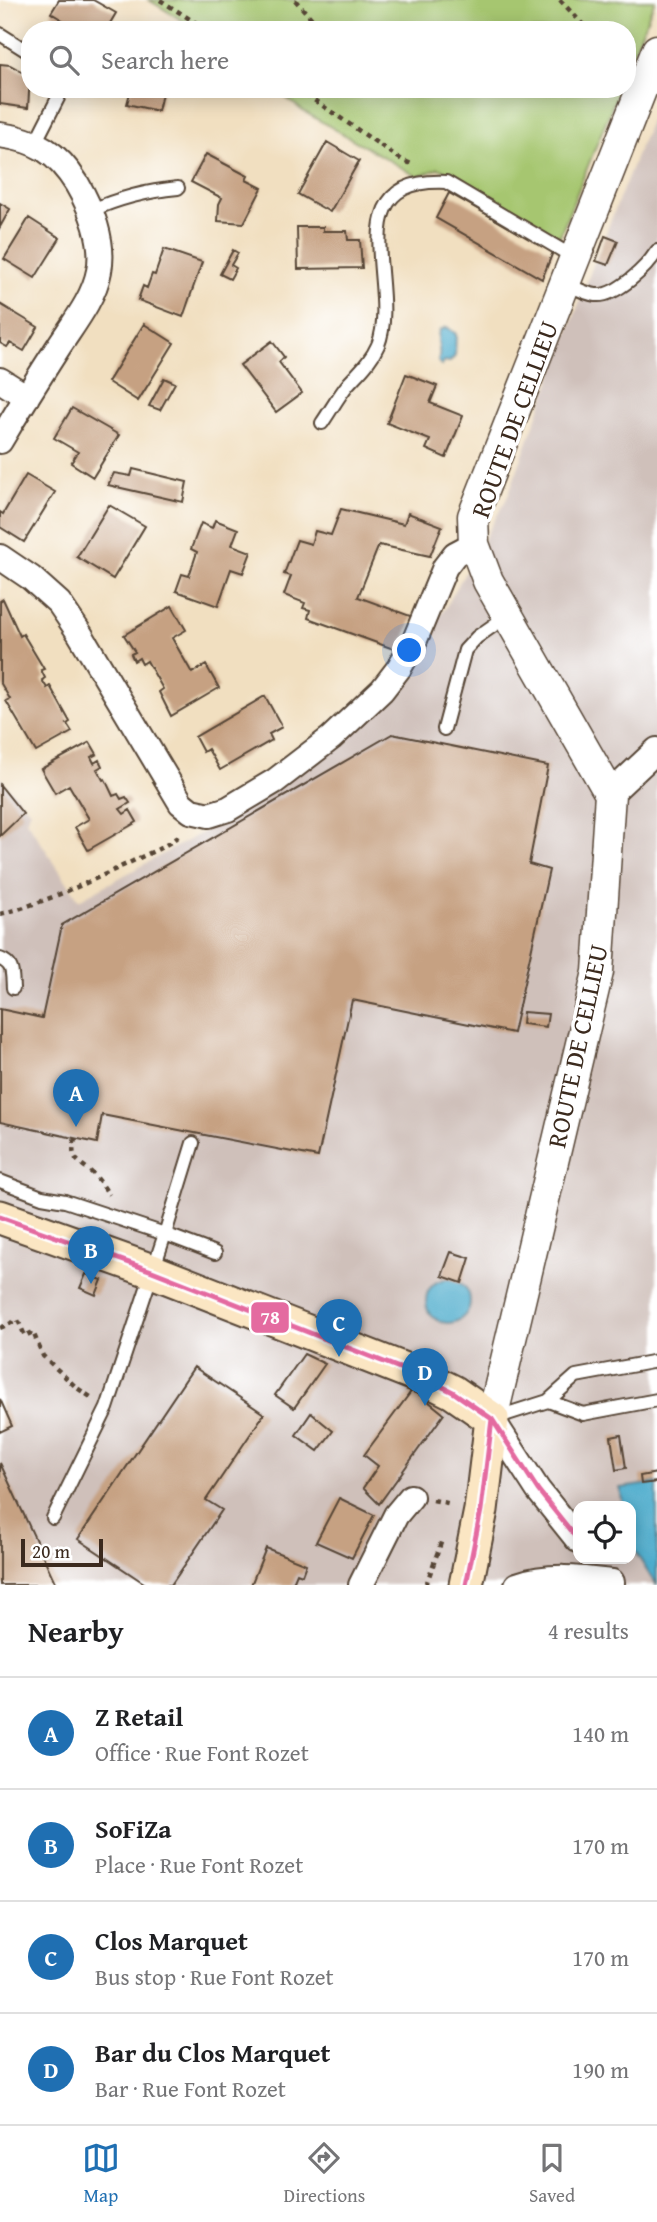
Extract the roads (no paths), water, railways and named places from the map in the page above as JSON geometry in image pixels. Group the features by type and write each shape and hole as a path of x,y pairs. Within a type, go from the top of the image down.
{"main road":[{"path":"0,1217 152,1271 425,1378 453,1392 492,1419"},
{"name":"ROUTE DE CELLIEU","path":"466,1585 481,1510 492,1419"}],"street":[{"name":"ROUTE DE CELLIEU","path":"492,1419 598,972 610,794 488,581 474,544 472,516 657,50"},
{"path":"0,135 25,139 46,149 66,165 86,199 98,235 99,270 87,301 0,441"},
{"path":"0,380 27,397"},
{"path":"0,557 31,578 59,603 173,792 191,811 209,815 228,809 275,781 331,737 382,690 400,668 414,642 445,567 455,554 474,544"},
{"path":"610,794 657,750"},
{"path":"492,1419 538,1490 573,1534"},
{"path":"361,1585 396,1515 411,1496"},
{"path":"597,1564 613,1583"},
{"path":"517,1585 532,1580 578,1577 613,1583"}],"lane":[{"path":"0,34 21,47"},
{"path":"35,144 58,98"},
{"path":"322,423 348,384 368,364 378,344 383,326 381,215 392,196 428,181 446,182 570,271 589,294 599,296 611,292 645,268 657,251"},
{"path":"90,211 118,199 178,188"},
{"path":"444,729 465,650 477,637 508,616"},
{"path":"0,959 8,962 12,969 13,988"},
{"path":"53,1518 107,1408 193,1143"},
{"path":"0,1181 42,1197 65,1201 165,1234 215,1253"},
{"path":"492,1419 548,1401 576,1376 657,1361"},
{"path":"548,1401 583,1413 657,1400"}],"water":[{"path":"447,327 456,334 455,356 450,362 444,361 442,366 438,361 438,338 440,330"},
{"path":"448,1279 464,1285 470,1301 464,1317 448,1323 432,1317 426,1301 432,1285"},
{"path":"657,1483 657,1585 636,1553 636,1501 622,1501 620,1488"}],"place":[{"name":"Z Retail","path":"76,1127"},
{"name":"SoFiZa","path":"91,1284"},
{"name":"Clos Marquet","path":"339,1357"},
{"name":"Bar du Clos Marquet","path":"425,1406"}]}
